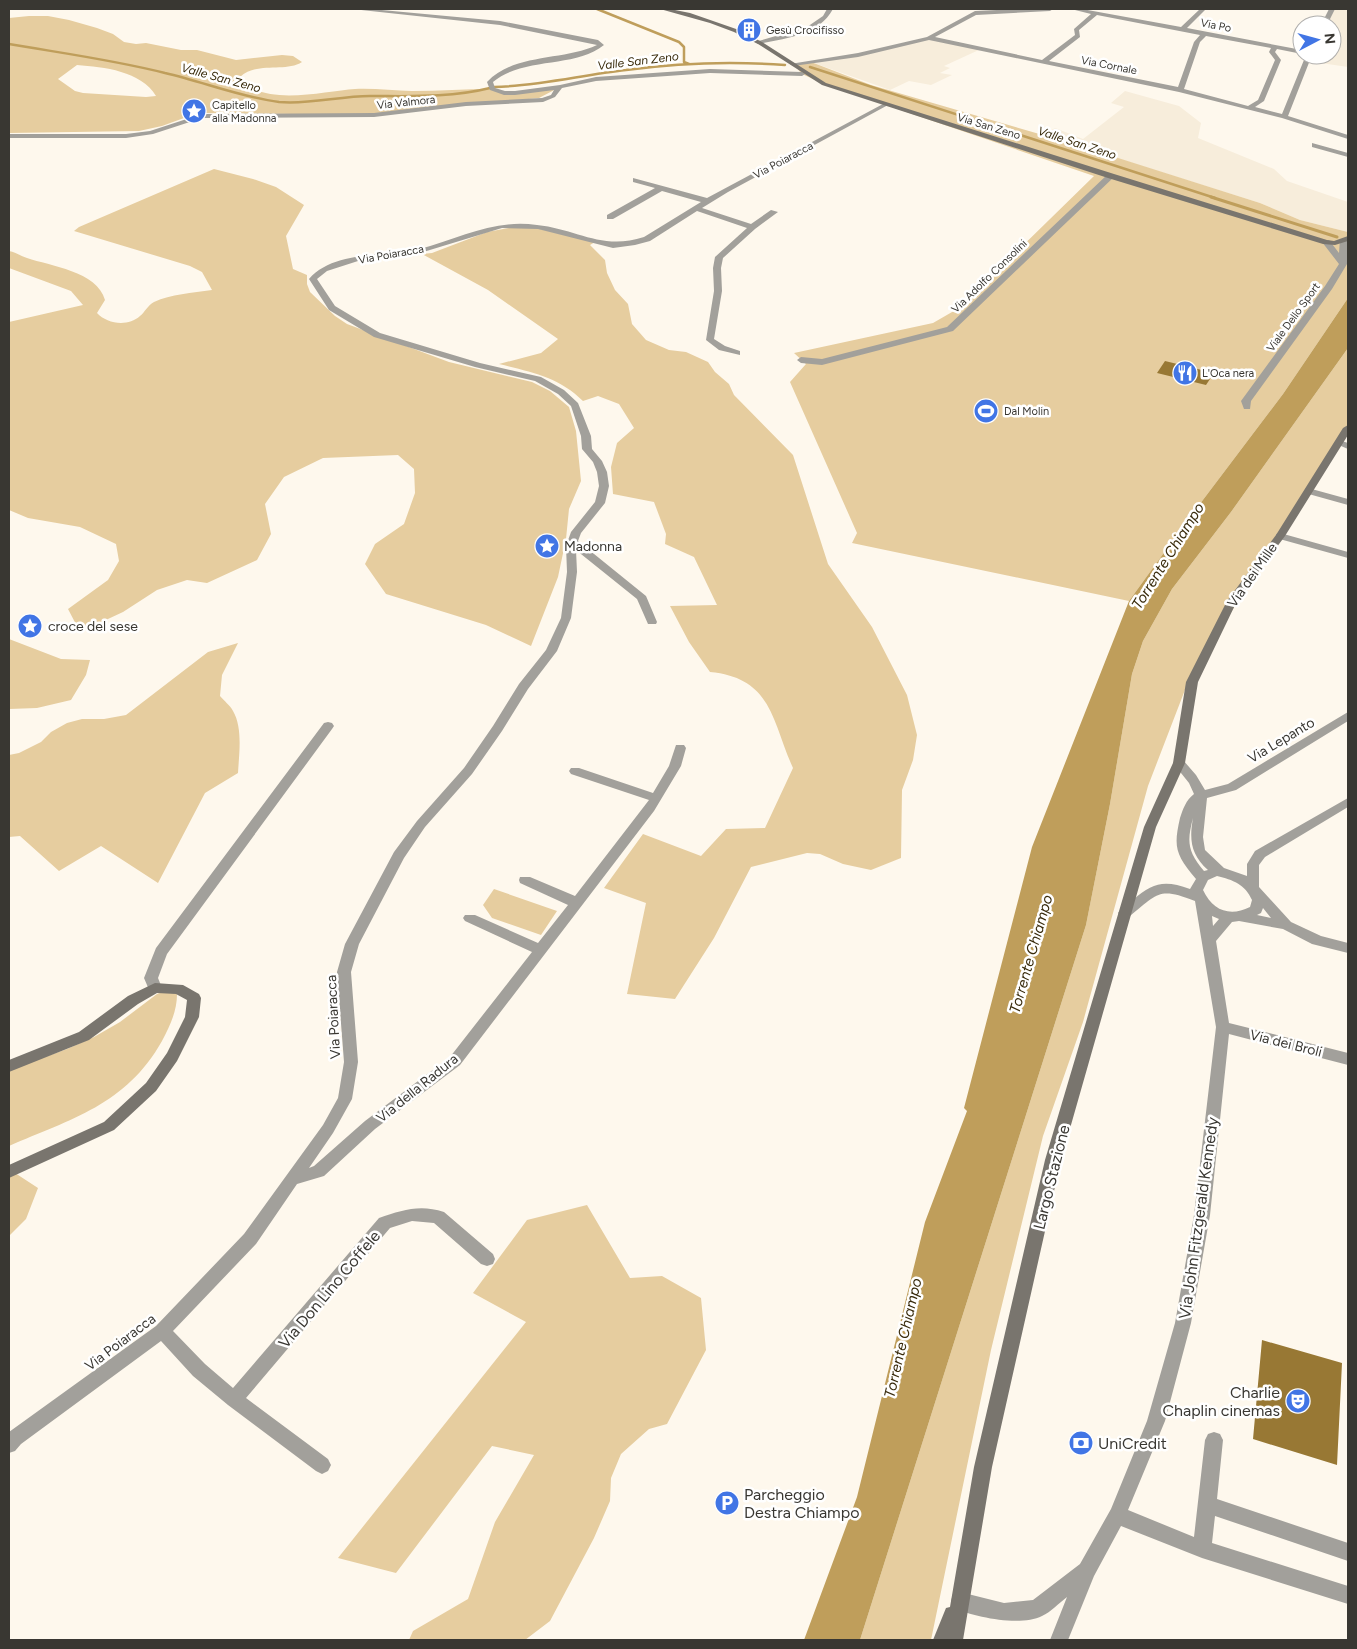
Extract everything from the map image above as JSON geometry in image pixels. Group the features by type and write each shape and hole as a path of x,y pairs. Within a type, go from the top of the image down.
{"street":[{"path":"355,9 500,23 601,44 587,51 508,70 496,75 490,82 492,89 504,93 560,87"},
{"name":"Via San Zeno","path":"662,9 711,20 758,42 793,64 802,74 824,84 885,105 1326,242 1346,240"},
{"path":"758,42 814,26 827,16 830,9"},
{"path":"793,64 858,55 929,38 974,13 984,10 1050,9"},
{"name":"Via Po","path":"1074,9 1292,50"},
{"path":"1183,29 1203,9"},
{"path":"1043,62 1078,36 1076,30 1096,13"},
{"path":"1180,90 1197,42 1204,34"},
{"name":"Via Cornale","path":"929,38 1180,90 1284,117 1348,137"},
{"path":"1249,108 1261,101 1278,60 1272,52 1275,47"},
{"path":"1284,117 1305,65"},
{"name":"Via Valmora","path":"9,136 125,136 159,131 202,116 381,115 466,104 543,100 552,96 560,87 596,78 669,72 729,71 802,74"},
{"name":"Via Poiaracca","path":"9,1445 14,1438 162,1331 250,1239 328,1129 345,1099 350,1062 344,972 352,944 375,898 400,855 421,824 468,770 498,728 523,687 551,650 566,618 572,572 573,542 576,532 600,503 604,486 599,467 588,449 586,436 575,405 561,392 538,379 478,365 377,335 332,308 314,279 324,269 357,259 420,250 502,226 538,227 613,246 635,243 646,239 708,201 885,105"},
{"path":"1315,146 1348,156"},
{"name":"Via Adolfo Consolini","path":"801,360 822,362 950,329 1111,176"},
{"path":"636,180 708,201"},
{"path":"610,218 661,188"},
{"path":"696,208 752,227"},
{"path":"737,353 722,348 710,340 718,291 717,268 719,256 752,227 774,212"},
{"path":"1344,264 1346,240"},
{"path":"1326,242 1344,264"},
{"name":"Viale Dello Sport","path":"1246,407 1246,401 1344,264"},
{"name":"Via dei Mille","path":"1179,763 1192,682 1232,601 1280,536 1308,491 1344,444 1348,428"},
{"path":"1308,491 1348,502"},
{"path":"1280,536 1348,555"},
{"path":"573,542 642,598 652,622"},
{"name":"Via Lepanto","path":"1201,800 1227,795 1228,789 1348,716"},
{"path":"155,988 151,978 161,952 254,830 328,726"},
{"name":"Via della Radura","path":"294,1179 320,1171 370,1125 455,1061 656,798 675,766 680,748"},
{"path":"1179,763 1195,781 1201,800 1196,843 1199,853 1206,862 1222,873"},
{"name":"Largo Stazione","path":"954,1640 983,1467 1053,1160 1150,828 1179,763"},
{"path":"575,771 656,798"},
{"path":"1195,781 1228,789"},
{"path":"1201,800 1194,800 1180,840 1187,860 1202,878"},
{"path":"1208,941 1234,917 1253,911 1258,906 1253,864 1260,854 1348,802"},
{"path":"1223,1028 1208,941 1196,890 1202,878 1207,875 1222,873 1239,877 1255,890 1286,925"},
{"path":"525,880 577,903"},
{"path":"1125,914 1156,888 1176,887 1200,901 1210,910 1234,917 1286,925 1317,940 1348,948"},
{"path":"470,918 541,950"},
{"path":"9,1066 84,1036 133,1000 155,988 178,990 194,998 192,1017 172,1057 151,1087 108,1126 9,1172"},
{"name":"Via John Fitzgerald Kennedy","path":"1059,1640 1087,1570 1117,1515 1156,1421 1183,1323 1202,1215 1223,1028"},
{"name":"Via dei Broli","path":"1223,1028 1348,1059"},
{"name":"Via Don Lino Coffele","path":"234,1399 385,1223 412,1214 438,1217 487,1259"},
{"path":"162,1331 199,1370 234,1399 322,1465"},
{"path":"1202,1549 1214,1440"},
{"path":"1206,1504 1348,1552"},
{"path":"1117,1515 1202,1549 1348,1595"},
{"name":"Via John Fitzgerald Kennedy","path":"960,1602 1004,1612 1037,1609 1087,1570"},
{"name":"Largo Stazione","path":"942,1640 960,1602"}],"shaded area":[{"path":"1332,9 1348,9 1348,67 1334,65 1342,65 1342,15 1329,15"},
{"path":"48,16 97,28 113,34 124,42 146,43 181,50 197,50 236,60 282,55 293,56 302,62 288,67 254,69 240,77 249,86 262,92 277,95 362,89 412,91 492,89 504,93 560,87 539,98 367,115 206,113 195,114 162,126 139,131 9,133 9,18","holes":["77,65 110,69 132,76 141,81 156,96 83,93 75,91 58,79"]},
{"path":"929,38 981,49 944,66 950,68 940,73 952,75 931,85 909,81 890,90 811,62 858,55"},
{"path":"811,62 871,85 1074,144 1260,203 1300,220 1348,232 1348,298 1283,394 1129,601 852,543 857,533 790,382 806,364 794,353 933,323 959,308 1094,176 824,84 802,74 793,64"},
{"path":"1125,91 1179,106 1201,123 1198,138 1274,169 1287,181 1348,202 1348,232 1300,220 1260,203 1043,135 1055,128 1083,139 1124,107 1111,103"},
{"path":"214,169 276,187 304,205 286,236 293,269 307,275 307,284 310,292 335,316 347,324 449,362 532,382 550,391 569,407 576,431 581,481 569,509 566,539 558,577 531,646 486,625 386,594 365,564 375,544 404,524 415,493 414,469 398,455 323,458 284,477 265,504 271,534 257,560 207,583 187,580 157,590 123,612 80,632 68,609 108,580 119,561 116,544 80,527 28,518 9,510 9,322 83,305 71,291 9,268 9,251 72,271 93,282 105,300 97,313 112,322 130,322 142,314 154,302 167,297 212,290 202,272 190,266 74,231 79,227"},
{"path":"524,225 595,242 590,245 605,260 607,273 615,290 628,304 632,324 646,340 669,350 686,352 708,362 715,372 729,384 734,395 793,455 828,564 872,627 907,695 917,735 913,760 902,790 901,858 871,870 843,864 820,854 807,853 751,867 714,938 675,999 627,994 646,903 604,888 643,834 701,856 726,829 765,828 793,768 774,719 758,693 747,683 731,676 710,672 689,642 670,606 717,605 694,557 665,544 666,534 654,502 613,494 611,467 617,443 634,428 619,404 598,396 583,401 564,386 544,376 499,364 541,353 558,339 488,290 422,254 432,253 487,232"},
{"path":"1348,348 1348,428 1278,536 1188,682 1148,786 1083,1022 1043,1136 991,1350 931,1640 860,1640 1086,925 1110,804 1132,674 1143,641 1172,589 1231,512"},
{"path":"9,639 61,659 90,660 86,675 71,700 37,708 9,709"},
{"path":"238,643 222,675 220,696 232,709 238,725 240,741 238,773 205,793 158,883 101,846 59,871 20,836 9,837 9,755 19,753 41,742 51,732 67,723 82,719 104,719 126,715 208,652"},
{"path":"494,889 557,911 541,935 492,918 483,905"},
{"path":"165,991 177,994 176,1006 168,1030 148,1063 132,1081 114,1095 75,1118 9,1146 9,1070 94,1037 120,1022 157,994"},
{"path":"15,1173 38,1188 26,1219 9,1236 9,1176"},
{"path":"587,1205 630,1278 662,1276 701,1298 706,1350 667,1424 649,1429 621,1454 611,1478 610,1501 594,1538 550,1621 525,1640 409,1640 413,1631 468,1599 495,1522 534,1455 492,1446 396,1573 338,1558 526,1322 473,1293 527,1220"}],"water":[{"name":"Torrente Chiampo","path":"1348,298 1348,348 1231,512 1172,589 1143,641 1132,674 1110,804 1086,925 860,1640 804,1640 857,1497 925,1222 967,1111 964,1108 1032,847 1129,601 1283,394"}],"building":[{"name":"L'Oca nera","path":"1165,361 1214,373 1206,385 1157,373"},
{"name":"Charlie Chaplin cinemas","path":"1262,1340 1342,1363 1337,1465 1253,1439"}],"waterway":[{"path":"597,9 679,42 684,47 684,62 689,64"},
{"name":"Valle San Zeno","path":"9,44 146,68 250,97 279,102 290,103 358,96 445,95 490,88"},
{"name":"Valle San Zeno","path":"494,87 527,85 609,72 665,66 705,63 785,65"},
{"name":"Valle San Zeno","path":"810,67 1215,198"},
{"name":"Valle San Zeno","path":"1211,197 1337,237"}],"place":[{"name":"Gesù Crocifisso","path":"749,30"},
{"name":"Capitello alla Madonna","path":"194,111"},
{"name":"L'Oca nera","path":"1185,373"},
{"name":"Dal Molin","path":"986,411"},
{"name":"Madonna","path":"547,546"},
{"name":"croce del sese","path":"30,626"},
{"name":"Charlie Chaplin cinemas","path":"1298,1401"},
{"name":"UniCredit","path":"1081,1443"},
{"name":"Parcheggio Destra Chiampo","path":"727,1503"}]}
